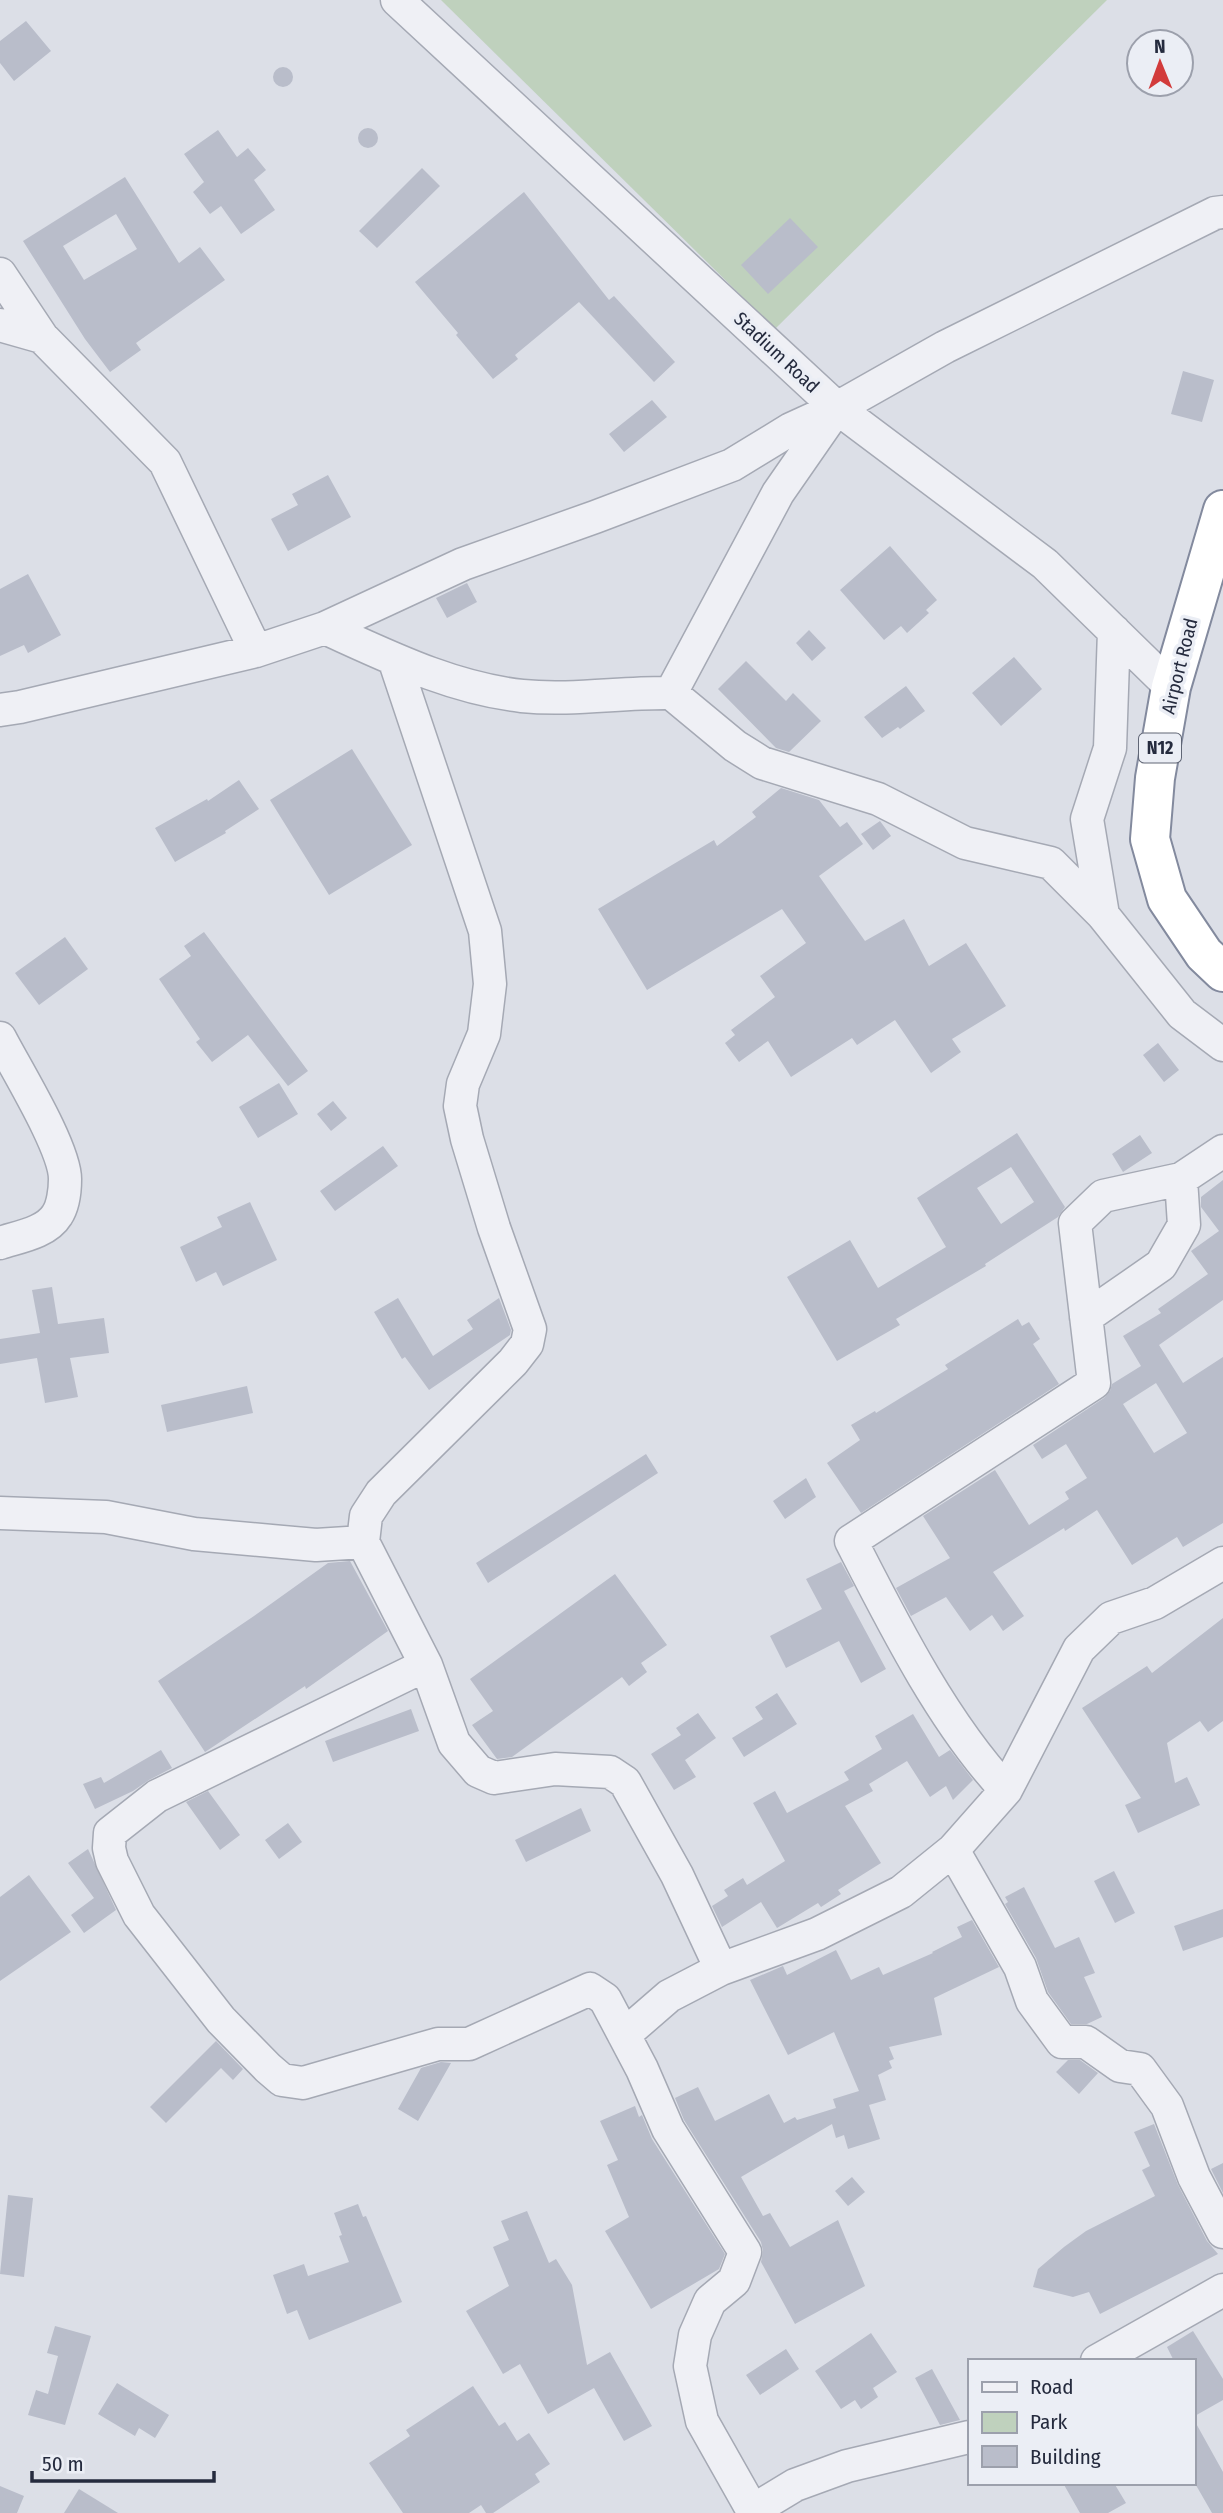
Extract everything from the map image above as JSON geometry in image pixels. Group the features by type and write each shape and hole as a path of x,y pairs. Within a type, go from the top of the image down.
{"highway":[{"name":"Airport Road","path":"1223,510 1171,687 1155,779 1150,839 1167,899 1204,954 1223,972"}],"street":[{"name":"Stadium Road","path":"397,0 837,408 1045,564 1171,687"},
{"path":"0,732 10,708 256,651 326,628 463,564 732,465 791,429 837,408 945,347 1215,213 1223,212"},
{"path":"0,274 42,337 165,462 256,651"},
{"path":"0,325 42,337"},
{"path":"671,693 778,493 837,408"},
{"path":"326,628 449,682 521,696 671,693 735,746 762,763 878,799 965,843 1051,863 1103,915 1182,1014 1223,1045"},
{"path":"1103,915 1087,819 1110,748 1114,631"},
{"path":"394,659 485,931 489,984 484,1034 463,1084 460,1106 467,1139 494,1228 530,1329 527,1344 513,1362 381,1493 366,1516 363,1542 426,1665 454,1742 478,1771 494,1778 555,1769 610,1772 625,1782 677,1875 721,1969"},
{"path":"0,1038 57,1148 65,1177 57,1216 43,1229 0,1243"},
{"path":"1006,1790 956,1729 851,1541 1094,1382 1075,1223 1103,1196 1181,1179 1223,1151"},
{"path":"1086,1317 1161,1265 1184,1225 1181,1179"},
{"path":"0,1513 106,1517 194,1534 316,1545 363,1542"},
{"path":"624,2035 669,1997 721,1969 817,1934 901,1892 953,1850 1006,1790 1079,1648 1111,1618 1155,1603 1223,1563"},
{"path":"426,1665 157,1796 110,1833 108,1848 111,1861 139,1915 221,2020 282,2080 303,2083 439,2044 469,2044 590,1989 605,1999 642,2069 668,2129 746,2252 734,2281 710,2301 695,2335 690,2366 702,2421 753,2512 795,2485 847,2466 968,2437"},
{"path":"953,1850 1020,1967 1032,2001 1053,2033 1062,2042 1086,2042 1119,2066 1140,2069 1167,2106 1194,2177 1223,2232"},
{"path":"1101,2359 1223,2290"}],"green space":[{"path":"441,0 1107,0 775,329"}],"building":[{"path":"26,21 51,51 14,81 0,63 0,41"},
{"path":"283,67 290,70 293,77 290,84 283,87 276,84 273,77 276,70"},
{"path":"368,128 375,131 378,138 375,145 368,148 361,145 358,138 361,131"},
{"path":"218,130 237,157 248,148 266,170 254,180 275,210 241,234 221,206 210,214 193,192 204,182 184,154"},
{"path":"422,168 440,186 377,248 359,231"},
{"path":"125,177 179,263 200,247 225,280 136,343 141,350 110,372 85,339 23,241","holes":["116,214 137,249 84,280 63,246"]},
{"path":"524,192 609,300 614,296 675,362 654,382 579,302 515,355 518,359 493,379 415,282"},
{"path":"790,218 818,247 768,294 741,265"},
{"path":"1183,371 1214,380 1202,422 1171,414"},
{"path":"652,400 667,417 624,452 609,434"},
{"path":"328,475 351,517 288,551 271,519 298,505 292,494"},
{"path":"890,546 937,600 926,610 929,613 907,633 901,626 884,640 840,590"},
{"path":"28,574 61,635 28,653 24,645 0,656 0,589"},
{"path":"467,583 477,602 447,618 436,598"},
{"path":"809,630 826,648 812,661 796,643"},
{"path":"1014,657 1042,689 1001,726 972,693"},
{"path":"746,661 786,701 793,693 821,721 789,752 776,748 718,689"},
{"path":"906,686 925,711 882,738 864,717"},
{"path":"352,749 412,845 329,895 270,800"},
{"path":"239,780 259,809 225,831 226,833 175,862 155,828 207,799 208,801"},
{"path":"781,788 819,800 840,827 847,822 863,844 819,876 865,941 904,919 929,966 966,943 1006,1006 952,1039 961,1052 931,1073 895,1020 857,1045 852,1038 791,1077 768,1041 739,1062 725,1043 735,1035 731,1030 775,997 760,976 806,943 782,909 647,990 598,909 714,840 717,846 756,817 752,812"},
{"path":"880,821 891,836 873,850 861,834"},
{"path":"204,932 308,1071 288,1086 248,1035 212,1062 196,1042 200,1039 159,979 191,956 184,946"},
{"path":"65,937 88,969 39,1005 15,973"},
{"path":"1158,1043 1179,1070 1164,1082 1143,1055"},
{"path":"279,1083 298,1114 258,1138 239,1107"},
{"path":"333,1101 347,1118 331,1131 317,1114"},
{"path":"1017,1133 1065,1207 1058,1217 985,1264 986,1266 896,1319 900,1325 837,1361 787,1277 850,1240 878,1288 946,1247 917,1198","holes":["1011,1167 1034,1202 1001,1224 977,1188"]},
{"path":"1140,1135 1152,1153 1123,1172 1112,1154"},
{"path":"383,1146 398,1166 335,1211 320,1191"},
{"path":"1223,1180 1223,1300 1159,1345 1183,1383 1223,1357 1223,1523 1183,1547 1177,1537 1132,1565 1097,1510 993,1572 1024,1616 1003,1631 992,1615 970,1631 946,1597 911,1616 896,1588 950,1558 923,1516 995,1470 1029,1525 1069,1499 1065,1492 1087,1478 1066,1444 1042,1459 1033,1445 1104,1398 1112,1384 1141,1366 1123,1336 1161,1313 1158,1309 1208,1274 1191,1251 1219,1231 1201,1207 1201,1197","holes":["1156,1383 1187,1433 1154,1453 1123,1404"]},
{"path":"250,1202 277,1260 223,1286 216,1272 196,1282 180,1247 222,1227 217,1217"},
{"path":"52,1287 58,1324 104,1318 109,1353 70,1358 78,1397 45,1403 37,1358 0,1364 0,1339 40,1333 32,1290"},
{"path":"398,1298 433,1356 473,1329 467,1320 499,1298 511,1330 510,1335 429,1390 405,1357 402,1359 374,1312"},
{"path":"1018,1319 1022,1326 1029,1322 1040,1339 1033,1344 1059,1384 861,1513 827,1463 860,1440 851,1425 875,1411 876,1413 948,1369 945,1365"},
{"path":"247,1386 253,1413 167,1432 161,1405"},
{"path":"646,1454 658,1473 488,1583 476,1563"},
{"path":"806,1478 816,1497 785,1519 773,1501"},
{"path":"350,1561 388,1631 306,1689 305,1686 205,1752 158,1681 328,1563"},
{"path":"841,1562 854,1586 844,1591 886,1669 861,1683 839,1641 786,1668 770,1636 822,1609 806,1579"},
{"path":"615,1574 667,1645 641,1663 647,1672 629,1686 622,1677 512,1757 497,1759 472,1725 493,1711 470,1679"},
{"path":"1223,1618 1223,1721 1208,1732 1200,1721 1167,1743 1175,1783 1187,1777 1200,1805 1138,1833 1125,1805 1141,1798 1082,1708 1147,1666 1152,1673"},
{"path":"777,1693 797,1724 744,1757 732,1738 763,1719 755,1707"},
{"path":"411,1709 419,1731 333,1762 325,1741"},
{"path":"698,1713 716,1738 685,1760 696,1777 674,1790 651,1754 681,1735 676,1728"},
{"path":"913,1714 939,1757 950,1750 973,1780 953,1800 946,1786 930,1797 907,1761 869,1784 873,1791 845,1806 881,1863 838,1890 841,1894 821,1907 818,1903 777,1928 761,1902 722,1927 712,1906 728,1896 724,1890 743,1878 747,1885 785,1861 753,1803 775,1791 787,1813 849,1780 844,1772 882,1749 875,1736"},
{"path":"161,1750 172,1768 95,1809 83,1784 101,1777 104,1783"},
{"path":"208,1791 240,1835 220,1850 186,1802"},
{"path":"581,1808 591,1831 526,1862 515,1840"},
{"path":"288,1823 302,1842 279,1859 265,1840"},
{"path":"88,1849 116,1910 84,1933 71,1915 94,1898 68,1863"},
{"path":"1114,1871 1135,1913 1115,1923 1094,1881"},
{"path":"29,1875 71,1932 0,1981 0,1897"},
{"path":"1024,1887 1055,1948 1079,1937 1095,1973 1084,1977 1102,2017 1087,2024 1071,2024 1048,1992 1036,1958 1005,1904 1008,1902 1005,1897"},
{"path":"1223,1909 1223,1937 1183,1951 1174,1926"},
{"path":"972,1920 999,1967 934,1998 942,2035 889,2047 894,2059 889,2061 892,2068 878,2075 886,2100 869,2105 880,2139 848,2149 844,2135 836,2138 832,2124 741,2177 763,2216 770,2213 790,2247 838,2220 865,2286 795,2324 761,2262 761,2242 684,2120 675,2098 698,2087 715,2121 769,2094 784,2123 795,2117 797,2120 836,2108 833,2099 859,2091 834,2032 788,2055 750,1980 783,1966 787,1975 836,1950 851,1980 879,1967 883,1975 962,1937 957,1927"},
{"path":"216,2041 243,2069 233,2080 221,2068 166,2123 150,2107"},
{"path":"1068,2060 1080,2060 1098,2073 1079,2094 1056,2072"},
{"path":"441,2062 451,2063 418,2121 398,2109 421,2068"},
{"path":"635,2106 639,2117 642,2115 652,2139 725,2254 719,2269 651,2309 605,2231 629,2217 607,2165 618,2160 600,2121"},
{"path":"1154,2124 1178,2185 1207,2241 1218,2254 1100,2314 1089,2292 1073,2297 1033,2287 1038,2269 1064,2247 1086,2231 1155,2196 1142,2170 1150,2166 1134,2132"},
{"path":"1223,2163 1223,2193 1211,2169"},
{"path":"852,2177 865,2192 848,2206 835,2191"},
{"path":"8,2195 33,2198 24,2277 0,2274"},
{"path":"358,2204 363,2217 366,2216 402,2302 309,2340 297,2310 287,2314 273,2275 304,2264 308,2276 349,2262 334,2213"},
{"path":"527,2211 549,2263 556,2259 572,2285 587,2365 610,2352 652,2426 624,2441 594,2388 548,2414 520,2364 503,2374 466,2311 509,2286 493,2247 509,2240 501,2221"},
{"path":"55,2326 91,2336 65,2425 28,2415 36,2390 48,2394 58,2356 47,2353"},
{"path":"1193,2331 1223,2379 1223,2400 1195,2416 1195,2359 1173,2359 1167,2347"},
{"path":"871,2333 897,2372 873,2388 878,2397 861,2409 855,2400 841,2409 815,2371"},
{"path":"786,2349 799,2369 760,2395 746,2375"},
{"path":"932,2369 960,2420 940,2425 915,2378"},
{"path":"117,2383 169,2415 155,2438 139,2428 135,2436 98,2414"},
{"path":"473,2386 499,2426 505,2422 517,2441 529,2433 550,2464 535,2474 540,2482 493,2513 486,2513 481,2505 469,2513 403,2513 369,2463 410,2436 406,2430"},
{"path":"1195,2422 1223,2472 1223,2513 1212,2513 1195,2483"},
{"path":"1064,2485 1115,2485 1126,2503 1108,2513 1080,2513"},
{"path":"0,2486 24,2496 17,2513 0,2513"},
{"path":"79,2489 118,2513 64,2513"}]}
